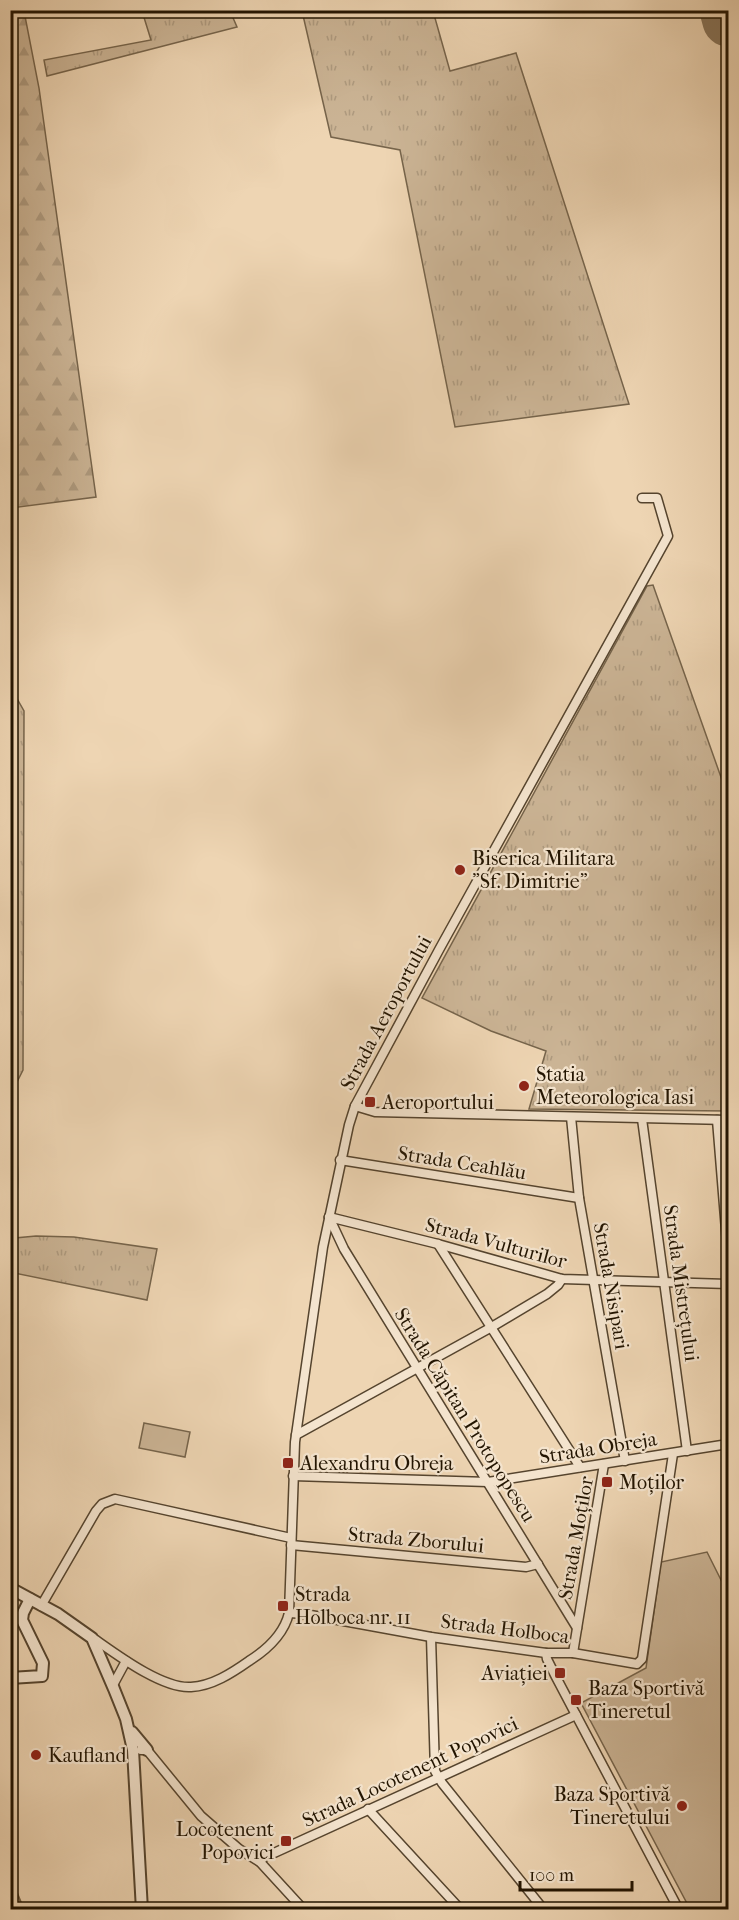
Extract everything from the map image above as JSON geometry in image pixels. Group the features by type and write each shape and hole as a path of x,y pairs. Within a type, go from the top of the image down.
{"street":[{"name":"Strada Aeroportului","path":"289,1612 296,1436 329,1217 340,1160 355,1106 668,536 657,498 642,498"},
{"path":"355,1106 375,1112 729,1120"},
{"name":"Strada Nisipari","path":"571,1117 579,1198 625,1461"},
{"name":"Strada Mistrețului","path":"642,1119 687,1451"},
{"path":"717,1120 729,1255"},
{"path":"10,1134 13,1160 10,1213"},
{"name":"Strada Ceahlău","path":"340,1160 579,1198"},
{"name":"Strada Vulturilor","path":"329,1217 438,1244 562,1279 729,1284"},
{"name":"Strada Căpitan Protopopescu","path":"329,1217 344,1249 577,1628"},
{"path":"438,1244 580,1467"},
{"path":"296,1436 490,1329 547,1294 562,1279"},
{"name":"Strada Obreja","path":"293,1476 488,1482 729,1444"},
{"name":"Strada Holboca","path":"289,1612 431,1637 546,1653 573,1653 637,1664 642,1659 673,1454"},
{"name":"Strada Moților","path":"573,1653 604,1464"},
{"name":"Strada Zborului","path":"41,1606 96,1512 102,1504 115,1499 291,1542 526,1567 538,1564"},
{"path":"10,1588 66,1619 126,1661 158,1679 188,1688 218,1680 259,1655 282,1631 287,1623 289,1612"},
{"path":"10,1678 42,1676 42,1663 22,1620 30,1599"},
{"path":"431,1637 435,1771 544,1910"},
{"path":"92,1638 129,1729 134,1750 142,1910"},
{"path":"546,1653 547,1659 679,1910"},
{"path":"112,1685 126,1661"},
{"name":"Strada Locotenent Popovici","path":"260,1862 264,1857 576,1715"},
{"path":"129,1729 201,1816 240,1849 260,1862 304,1910"},
{"path":"134,1750 148,1752"},
{"path":"135,1766 138,1759 148,1752"},
{"path":"368,1809 461,1910"}],"green space":[{"path":"10,11 24,11 39,88 96,497 11,508"},
{"path":"142,11 230,11 237,27 47,76 44,60 151,40"},
{"path":"302,11 433,11 450,71 516,53 629,404 455,427 400,150 331,137"},
{"path":"653,585 728,797 728,1111 529,1109 546,1051 491,1031 422,998 647,586"},
{"path":"11,688 24,711 23,1070 12,1092"},
{"path":"74,1237 157,1249 147,1300 14,1273 15,1238"},
{"path":"144,1423 190,1432 185,1457 139,1448"},
{"name":"Baza Sportivă Tineretului","path":"707,1552 728,1594 728,1909 690,1909 581,1703 646,1668 661,1562"}],"waterway":[{"path":"10,1876 24,1910"}],"taxiway":[{"path":"727,10 728,15"}],"runway":[{"path":"725,10 728,21"}],"place":[{"name":"Biserica Militara \"Sf. Dimitrie\"","path":"460,870"},
{"name":"Statia Meteorologica Iasi","path":"524,1086"},
{"name":"Aeroportului","path":"370,1102"},
{"name":"Alexandru Obreja","path":"288,1463"},
{"name":"Moților","path":"607,1482"},
{"name":"Strada Holboca nr. 11","path":"283,1606"},
{"name":"Aviației","path":"560,1673"},
{"name":"Baza Sportivă Tineretul","path":"576,1700"},
{"name":"Kaufland","path":"36,1755"},
{"name":"Baza Sportivă Tineretului","path":"682,1806"},
{"name":"Locotenent Popovici","path":"286,1841"}]}
